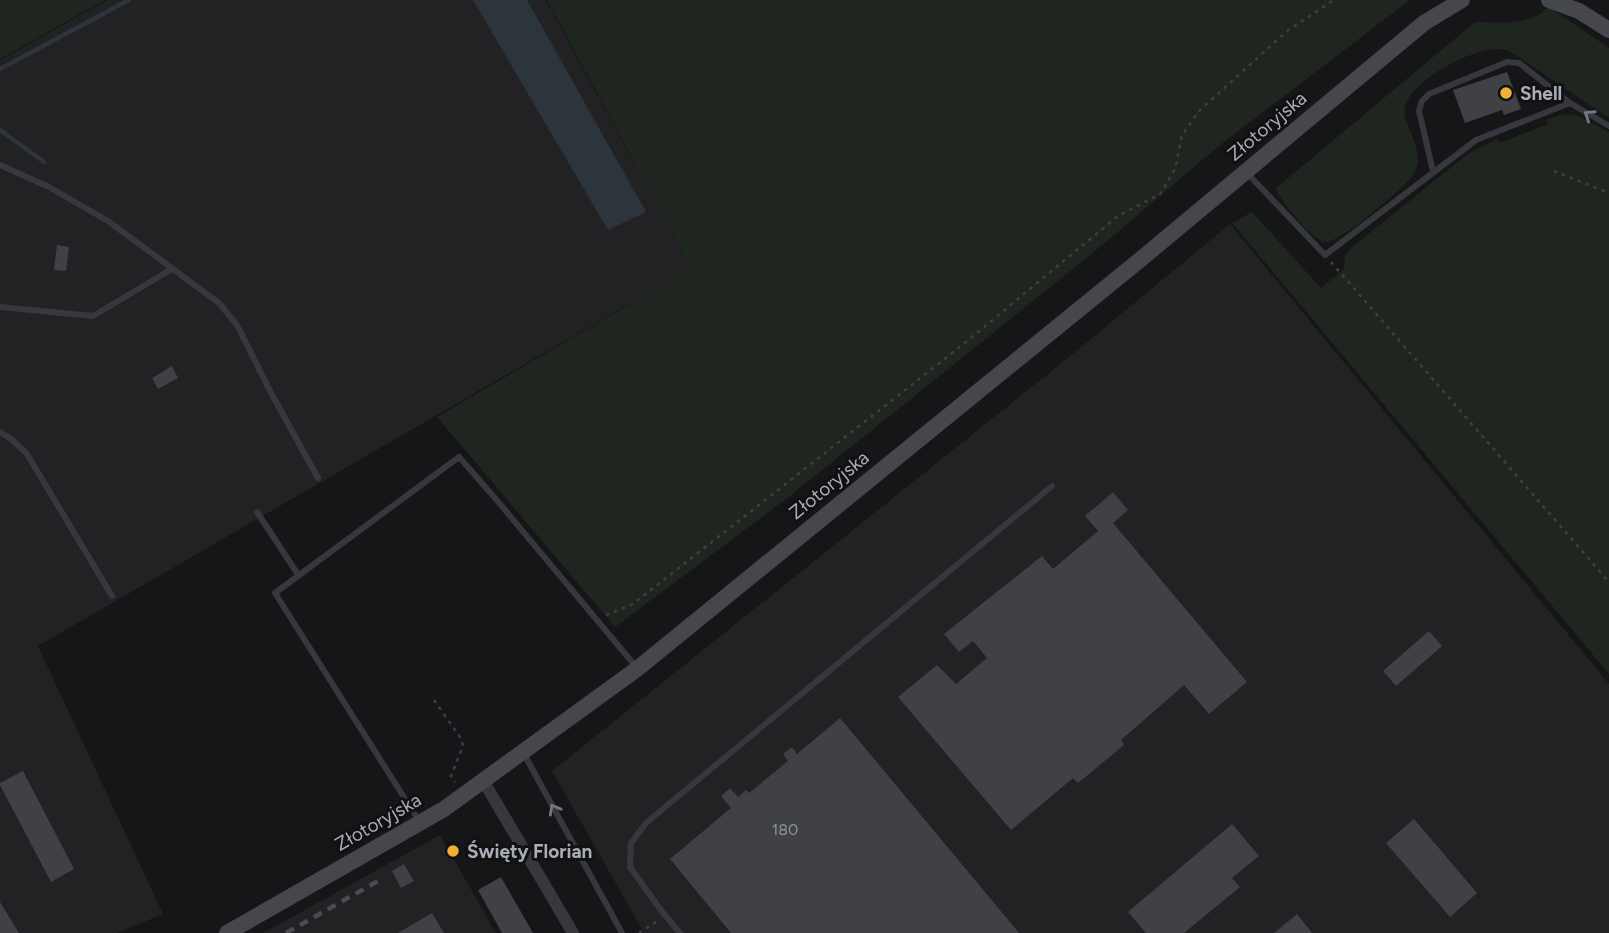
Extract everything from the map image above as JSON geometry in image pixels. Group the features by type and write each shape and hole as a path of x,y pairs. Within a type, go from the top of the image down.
{"main road":[{"name":"Złotoryjska","path":"227,933 484,782 522,751 637,669 1141,259 1424,23 1462,0"},
{"path":"1549,0 1574,6 1609,30"},
{"name":"Złotoryjska","path":"1424,23 1440,1"}],"street":[{"path":"484,782 573,933"}],"lane":[{"path":"1433,172 1419,111 1422,101 1430,94 1512,61 1519,63 1570,103 1609,126"},
{"path":"1245,171 1325,255 1476,140 1570,103"},
{"path":"0,165 49,187 108,221 219,303 237,325 269,390 318,478"},
{"path":"0,307 93,316 172,270"},
{"path":"0,432 27,454 112,596"},
{"path":"420,822 275,593 459,457 637,669"},
{"path":"680,933 630,867 631,843 646,823 1052,486"},
{"path":"257,512 299,576"},
{"path":"522,751 622,933"}],"path":[{"path":"599,623 607,614 633,604 961,346 1118,216 1160,194 1175,169 1182,135 1199,111 1287,31 1334,0"},
{"path":"1554,172 1609,193"},
{"path":"1325,255 1609,582"},
{"path":"434,700 462,740 463,746 451,776 456,784"},
{"path":"639,933 659,920"}],"shaded area":[{"path":"0,0 105,0 0,59"},
{"path":"107,0 546,0 691,268 38,646 163,914 117,933 0,933 0,60"},
{"path":"473,0 527,0 646,212 608,230"},
{"path":"547,0 1410,0 1220,145 1094,252 786,499 615,627 437,417 691,268"},
{"path":"1547,8 1609,48 1609,118 1510,52 1487,50 1439,71 1413,93 1406,105 1405,117 1418,158 1414,172 1383,204 1345,233 1326,242 1320,240 1291,211 1275,189 1475,22 1522,21"},
{"path":"1564,114 1579,116 1609,132 1609,674 1232,223 1252,212 1321,288 1344,269 1345,255 1351,248 1469,153 1497,139 1500,143 1548,124 1547,119"},
{"path":"1230,224 1609,684 1609,933 644,933 552,771 1063,362"},
{"path":"440,835 496,933 263,933"}],"building":[{"path":"1507,72 1521,109 1504,115 1502,110 1465,123 1453,90"},
{"path":"57,245 69,247 66,271 54,270"},
{"path":"172,366 178,378 158,389 152,378"},
{"path":"1113,492 1128,510 1113,523 1247,682 1209,714 1184,685 1121,740 1124,745 1078,783 1073,778 1011,830 898,697 937,665 956,684 987,658 973,641 959,652 944,634 1042,556 1053,569 1098,531 1085,516"},
{"path":"1429,631 1442,646 1396,686 1383,671"},
{"path":"840,718 1019,933 731,933 670,859 731,808 721,796 730,788 738,797 746,790 749,793 788,761 783,754 792,747 797,754"},
{"path":"23,771 74,869 51,882 0,785"},
{"path":"1414,819 1477,893 1450,917 1386,843"},
{"path":"1232,824 1259,856 1232,878 1240,887 1184,933 1146,933 1128,912"},
{"path":"404,864 414,881 401,888 392,871"},
{"path":"501,877 533,933 502,933 478,890"},
{"path":"0,902 19,933 0,933"},
{"path":"432,913 444,933 398,933"},
{"path":"1297,914 1312,933 1274,933"}],"waterway":[{"path":"0,69 129,0"},
{"path":"0,130 44,162"}],"railway":[{"path":"286,933 378,881"}],"place":[{"name":"Shell","path":"1506,93"},
{"name":"Święty Florian","path":"453,851"}]}
